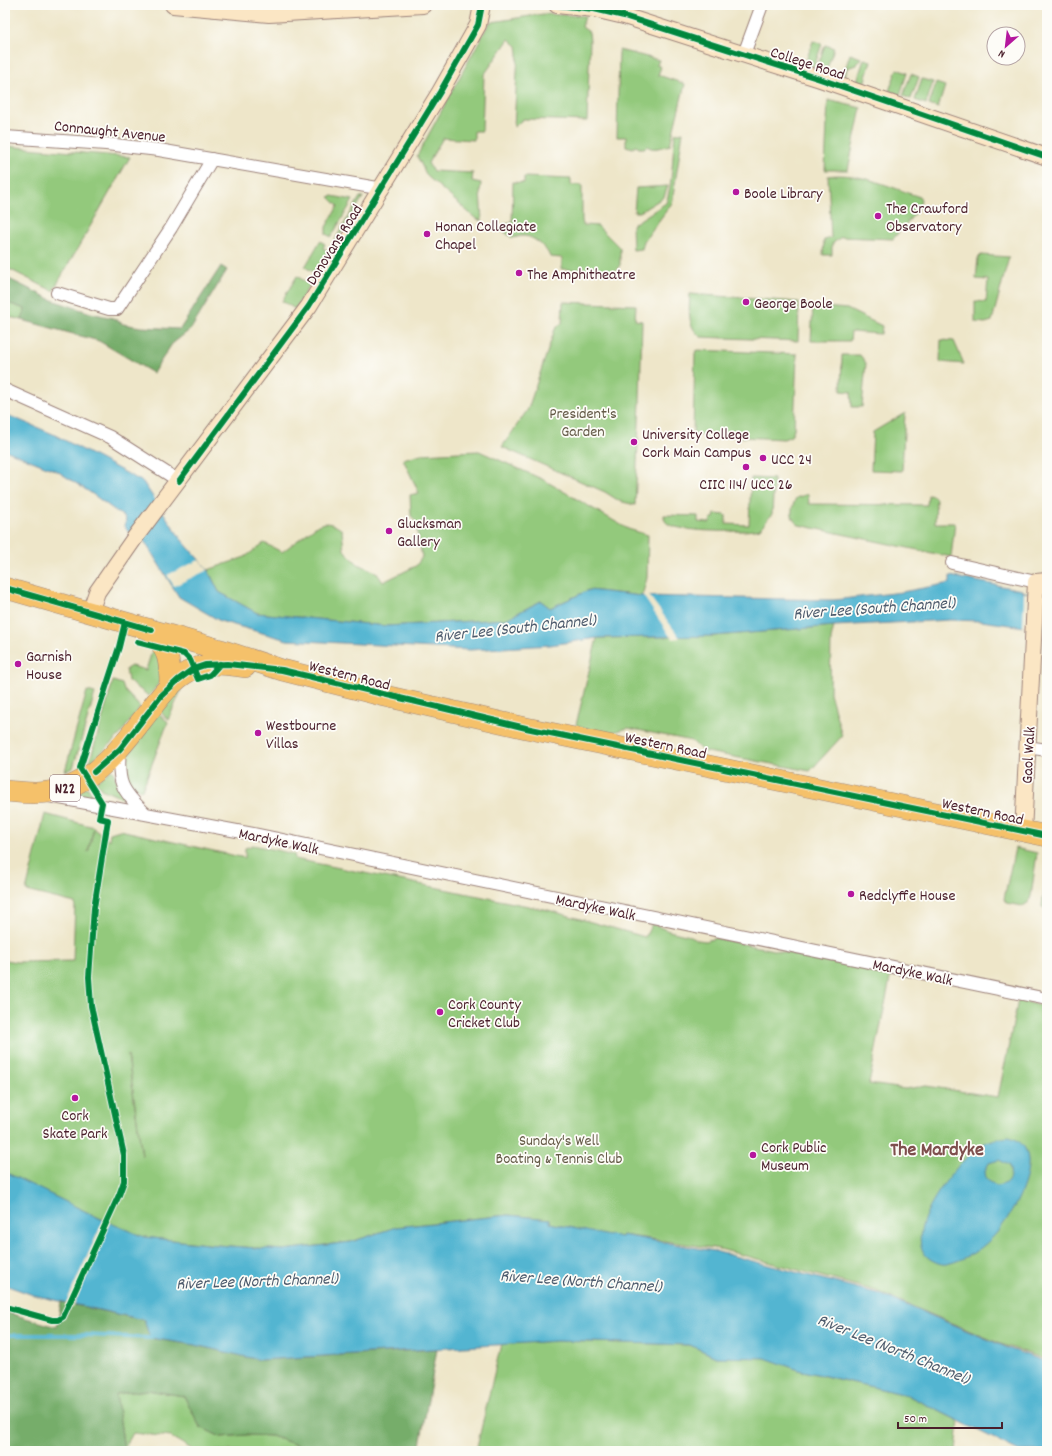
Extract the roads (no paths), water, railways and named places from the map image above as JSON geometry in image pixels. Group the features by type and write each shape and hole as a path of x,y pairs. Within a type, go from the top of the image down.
{"highway":[{"name":"Western Road","path":"5,588 221,650 282,670 526,728 1047,836"},
{"path":"152,630 166,650 170,663 170,687"},
{"name":"N22","path":"170,687 186,673 204,666 224,664 282,670"},
{"name":"Mardyke Walk","path":"5,791 33,793 66,788 94,772 120,749 170,687"}],"street":[{"path":"173,5 256,14 319,8 423,5"},
{"name":"Donovans Road","path":"90,612 97,592 136,536 160,507 298,323 383,189 478,25 482,5"},
{"name":"College Road","path":"557,5 594,9 617,14 744,54 1047,157"},
{"path":"744,54 762,5"},
{"name":"Connaught Avenue","path":"5,137 159,150 383,189"},
{"path":"56,293 109,309 118,309 212,159"},
{"path":"5,390 110,437 179,481"},
{"name":"Gaol Walk","path":"952,563 1039,585 1034,628 1023,832"},
{"path":"1027,747 1047,750"},
{"path":"120,749 118,772 120,783 128,797 145,813"},
{"name":"Mardyke Walk","path":"33,793 145,813 1047,999"}],"water":[{"name":"River Lee (South Channel)","path":"5,414 53,434 143,482 181,539 208,570 219,592 257,613 387,626 506,619 541,601 550,608 589,590 642,596 834,600 902,592 950,583 950,576 1022,590 1022,592 1047,593 1047,630 981,621 950,620 834,626 713,636 597,638 550,645 470,650 287,640 220,621 179,597 145,542 128,531 124,526 126,521 124,517 57,471 5,450"},
{"path":"1009,1137 1021,1144 1027,1155 1028,1169 1024,1185 1009,1216 991,1239 971,1254 947,1264 940,1264 930,1259 922,1248 921,1233 926,1215 935,1197 961,1163 974,1151 985,1143","holes":["999,1160 1009,1165 1010,1177 1004,1184 996,1186 986,1179 985,1171 989,1163"]},
{"name":"River Lee (North Channel)","path":"5,1172 103,1220 144,1237 216,1245 283,1250 351,1242 396,1227 508,1215 550,1219 550,1223 609,1236 621,1237 622,1235 714,1251 880,1294 1013,1350 1047,1362 1047,1451 1019,1451 907,1395 799,1370 765,1358 716,1357 690,1345 557,1341 260,1360 195,1345 150,1338 144,1320 33,1295 5,1285"}],"waterway":[{"path":"5,1335 85,1335 150,1338 153,1336"}],"place":[{"name":"Boole Library","path":"736,192"},
{"name":"The Crawford Observatory","path":"878,216"},
{"name":"Honan Collegiate Chapel","path":"427,234"},
{"name":"The Amphitheatre","path":"519,273"},
{"name":"George Boole","path":"746,302"},
{"name":"University College Cork Main Campus","path":"634,442"},
{"name":"UCC 24","path":"763,458"},
{"name":"CIIC 114/ UCC 26","path":"746,467"},
{"name":"Glucksman Gallery","path":"389,531"},
{"name":"Garnish House","path":"18,664"},
{"name":"Westbourne Villas","path":"258,733"},
{"name":"Redclyffe House","path":"851,894"},
{"name":"Cork County Cricket Club","path":"440,1012"},
{"name":"Cork Skate Park","path":"75,1098"},
{"name":"Cork Public Museum","path":"753,1155"}],"district":[{"name":"The Mardyke","path":"937,1148"}],"park label":[{"name":"President's Garden","path":"583,421"},
{"name":"Sunday's Well Boating & Tennis Club","path":"559,1148"}]}
